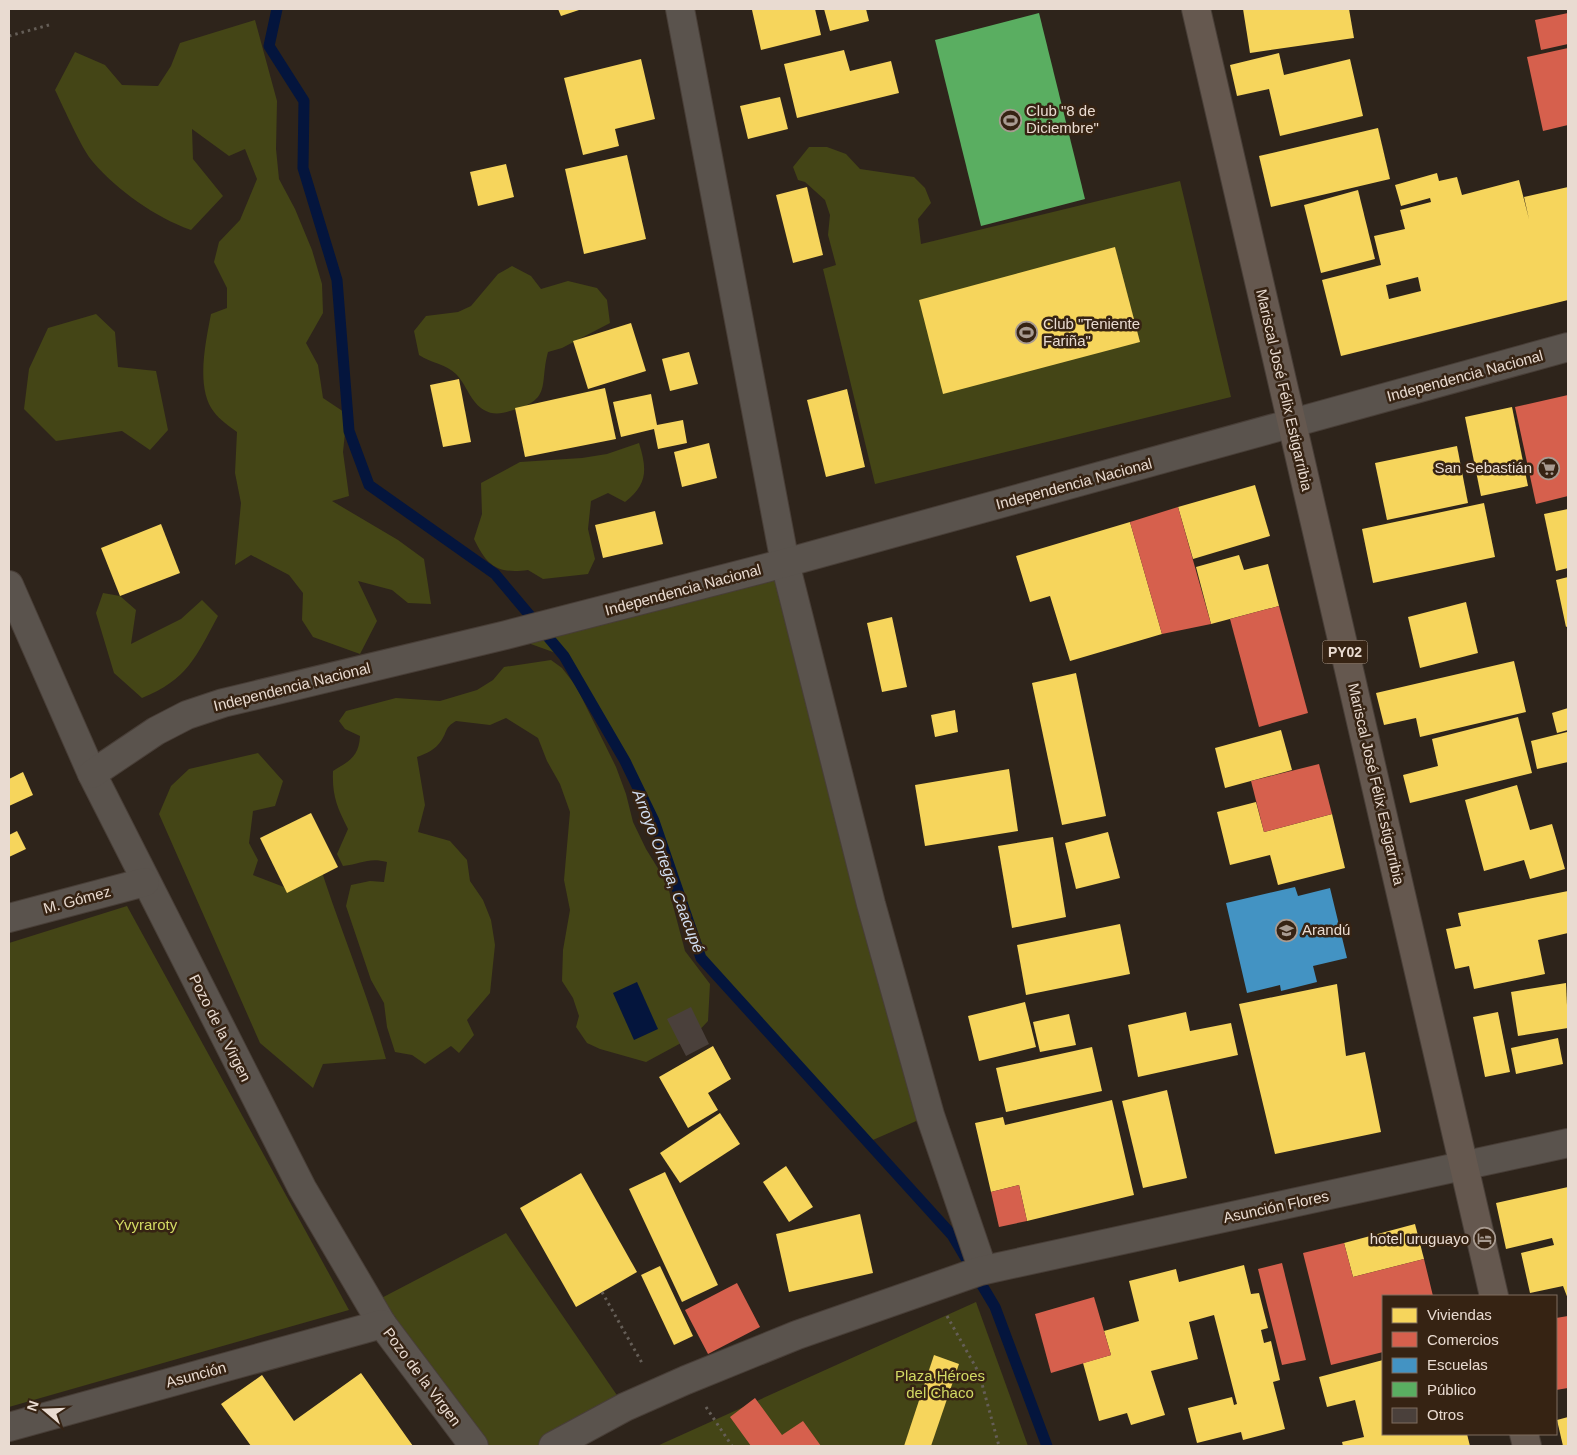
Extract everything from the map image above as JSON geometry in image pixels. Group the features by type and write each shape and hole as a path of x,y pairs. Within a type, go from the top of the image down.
{"main road":[{"name":"Mariscal José Félix Estigarribia","path":"1196,11 1494,1295"}],"street":[{"path":"680,9 785,563 871,904 930,1115 981,1270"},
{"name":"Independencia Nacional","path":"92,774 156,731 186,715 223,703 579,617 785,563 1568,348"},
{"name":"Pozo de la Virgen","path":"9,585 92,774 145,882 302,1188 382,1324 474,1446"},
{"name":"M. Gómez","path":"9,918 145,882"},
{"name":"Asunción Flores","path":"553,1446 658,1392 686,1380 797,1335 981,1270 1568,1143"},
{"name":"Asunción","path":"9,1427 382,1324"}],"path":[{"path":"9,36 48,25"},
{"path":"941,1284 979,1373 999,1446"},
{"path":"602,1292 658,1392"},
{"path":"686,1380 732,1446"}],"green space":[{"path":"255,20 277,101 276,149 279,179 295,209 312,250 322,284 323,313 306,343 318,365 323,398 347,414 343,452 349,496 332,501 398,540 424,559 431,604 408,603 392,590 358,581 377,621 360,654 313,637 302,620 303,593 289,575 251,555 235,565 241,503 235,473 237,432 214,412 208,402 203,378 211,314 227,308 227,288 214,262 219,242 240,220 257,179 245,149 229,156 192,129 193,159 223,196 191,230 177,225 138,202 103,173 88,156 55,90 75,52 105,65 122,85 158,86 171,66 180,43"},
{"name":"Club \"Teniente Fariña\"","path":"809,147 827,147 846,154 860,169 914,177 925,188 931,203 918,219 921,244 1180,181 1231,397 875,484 823,269 836,265 828,235 830,215 825,200 805,182 798,180 793,167"},
{"path":"512,266 531,276 541,289 568,281 597,288 607,300 610,323 562,348 548,352 542,390 533,402 507,412 493,413 479,407 456,374 419,355 414,331 426,316 458,312 471,306 498,274"},
{"path":"96,314 115,332 118,367 156,371 168,430 150,450 122,431 56,441 24,409 29,369 48,328"},
{"path":"639,443 644,476 638,489 625,502 608,493 591,501 588,529 595,559 588,574 543,579 528,570 508,571 501,569 494,566 484,556 474,539 482,514 481,483 520,462 582,458 607,454"},
{"path":"785,563 930,1115 866,1143 701,958 654,821 625,761 564,656 506,635"},
{"path":"103,593 120,596 136,610 131,644 181,619 202,600 218,616 189,666 170,683 142,698 114,673 96,613"},
{"path":"551,660 562,668 576,686 616,767 626,794 633,822 646,849 667,883 685,951 710,984 708,1021 694,1036 646,1062 600,1049 587,1043 576,1027 579,1016 573,998 562,981 563,950 570,910 564,880 570,812 560,784 547,761 538,738 506,718 490,725 456,721 448,728 439,744 427,753 417,757 425,805 418,832 450,841 467,860 470,881 483,900 491,920 495,945 490,993 467,1020 474,1035 459,1053 451,1046 425,1064 412,1055 395,1052 387,1027 384,1003 371,980 346,906 351,885 370,881 384,882 387,862 370,861 343,866 337,854 348,829 336,801 333,788 333,771 352,758 358,749 360,736 345,729 339,721 346,711 396,698 440,701 477,690 493,680 504,667"},
{"path":"258,753 283,781 275,806 253,811 249,843 258,860 253,875 284,887 319,863 386,1059 323,1064 313,1088 260,1043 159,814 171,786 189,769"},
{"name":"Yvyraroty","path":"127,906 349,1310 9,1407 9,943"},
{"path":"506,1233 625,1407 553,1446 474,1446 370,1304"},
{"name":"Plaza Héroes del Chaco","path":"976,1302 1028,1446 657,1446"}],"water":[{"path":"637,982 658,1029 634,1040 613,993"}],"building: Viviendas":[{"path":"558,9 582,9 561,16"},
{"path":"815,9 821,35 761,50 752,10"},
{"path":"824,9 866,9 869,21 830,31"},
{"path":"1243,9 1349,9 1354,38 1250,53"},
{"path":"844,50 850,71 891,61 899,93 797,118 784,64"},
{"path":"1279,53 1284,75 1350,59 1363,116 1280,136 1269,89 1237,96 1230,65"},
{"path":"641,59 655,119 615,129 619,146 583,155 564,78"},
{"path":"780,97 788,129 748,139 740,106"},
{"path":"1378,128 1390,179 1271,207 1259,156"},
{"path":"627,155 646,239 584,254 565,169"},
{"path":"506,164 514,197 478,206 470,172"},
{"path":"1437,173 1439,181 1457,177 1462,195 1519,180 1529,219 1524,197 1568,187 1568,300 1341,356 1322,280 1381,265 1374,236 1405,229 1400,210 1431,202 1430,198 1401,206 1395,185","holes":["1418,277 1421,291 1389,299 1386,285"]},
{"path":"807,187 823,255 793,263 776,195"},
{"path":"1358,190 1375,259 1321,273 1304,205"},
{"path":"1115,247 1140,342 943,394 919,300"},
{"path":"631,323 646,371 588,389 573,341"},
{"path":"689,352 698,384 670,391 662,359"},
{"path":"459,379 471,442 443,447 430,385"},
{"path":"605,388 616,439 525,457 515,408"},
{"path":"847,389 865,467 826,477 807,400"},
{"path":"651,394 657,425 683,420 687,443 658,449 654,429 621,437 613,402"},
{"path":"1512,407 1528,486 1481,496 1465,417"},
{"path":"709,443 717,478 682,487 674,452"},
{"path":"1457,446 1468,503 1387,520 1375,463"},
{"path":"1255,485 1270,536 1193,559 1178,507"},
{"path":"1484,503 1495,557 1373,583 1362,529"},
{"path":"1568,509 1568,568 1556,571 1544,514"},
{"path":"655,511 663,544 603,558 595,525"},
{"path":"1130,522 1162,634 1070,661 1050,596 1030,602 1016,556"},
{"path":"161,524 180,573 120,596 101,548"},
{"path":"1239,555 1244,570 1268,564 1279,606 1211,624 1196,567"},
{"path":"1568,577 1568,626 1566,627 1556,580"},
{"path":"1466,602 1478,653 1420,668 1408,617"},
{"path":"892,617 907,687 882,692 867,623"},
{"path":"1514,661 1526,712 1420,737 1416,718 1384,725 1376,693"},
{"path":"1076,673 1106,816 1062,825 1032,683"},
{"path":"1568,708 1568,730 1557,733 1552,713"},
{"path":"955,710 958,732 935,737 931,715"},
{"path":"1518,717 1532,773 1410,803 1403,775 1438,766 1432,739"},
{"path":"1281,730 1292,770 1225,788 1215,748"},
{"path":"1567,732 1568,762 1537,769 1531,741"},
{"path":"1009,769 1018,831 925,846 915,785"},
{"path":"23,772 33,795 9,806 9,779"},
{"path":"1517,785 1530,830 1552,824 1565,869 1530,879 1524,860 1484,871 1465,800"},
{"path":"1256,802 1264,832 1332,814 1345,868 1278,885 1270,855 1230,865 1217,812"},
{"path":"311,813 338,867 287,893 260,838"},
{"path":"17,831 26,849 9,857 9,835"},
{"path":"1108,832 1120,878 1076,889 1065,843"},
{"path":"1053,837 1066,917 1012,928 998,846"},
{"path":"1568,891 1568,933 1538,940 1545,974 1474,989 1469,966 1455,969 1446,929 1461,926 1458,913"},
{"path":"1120,924 1130,974 1026,995 1017,945"},
{"path":"1566,983 1568,1028 1518,1036 1511,992"},
{"path":"1337,984 1346,1056 1365,1052 1381,1132 1275,1154 1239,1004"},
{"path":"1025,1002 1036,1047 979,1061 968,1016"},
{"path":"1186,1012 1190,1031 1231,1023 1238,1055 1138,1077 1128,1025"},
{"path":"1498,1012 1510,1072 1485,1077 1473,1017"},
{"path":"1069,1014 1076,1045 1040,1052 1033,1022"},
{"path":"1558,1038 1563,1064 1516,1074 1511,1048"},
{"path":"713,1046 731,1079 708,1093 718,1110 688,1128 659,1077"},
{"path":"1092,1047 1102,1091 1006,1112 996,1068"},
{"path":"1167,1090 1187,1178 1143,1188 1122,1101"},
{"path":"1112,1100 1134,1195 1027,1221 1019,1185 991,1192 975,1123 1003,1117 1005,1125"},
{"path":"720,1113 740,1144 680,1183 660,1153"},
{"path":"786,1166 813,1207 789,1222 763,1182"},
{"path":"665,1172 718,1285 682,1302 629,1189"},
{"path":"581,1173 637,1272 576,1307 520,1208"},
{"path":"1568,1187 1568,1299 1563,1286 1530,1293 1521,1253 1554,1245 1552,1238 1506,1249 1496,1203"},
{"path":"860,1214 873,1273 789,1292 776,1234"},
{"path":"1415,1224 1424,1259 1353,1277 1344,1243"},
{"path":"1244,1265 1251,1294 1259,1293 1268,1328 1261,1330 1264,1343 1271,1341 1280,1380 1273,1382 1285,1429 1243,1440 1241,1432 1197,1443 1188,1408 1232,1397 1234,1405 1237,1404 1214,1315 1189,1322 1198,1359 1151,1371 1165,1415 1131,1425 1127,1413 1099,1421 1083,1363 1111,1355 1104,1331 1139,1321 1129,1281 1176,1269 1179,1282"},
{"path":"660,1266 693,1336 674,1345 641,1275"},
{"path":"934,1355 959,1364 931,1446 904,1446"},
{"path":"1382,1360 1382,1435 1467,1435 1470,1446 1343,1446 1342,1442 1364,1437 1355,1400 1327,1407 1319,1377"},
{"path":"361,1373 413,1446 251,1446 221,1404 262,1375 294,1421"},
{"path":"1568,1417 1568,1446 1563,1446 1557,1420"}],"building: Comercios":[{"path":"1568,13 1568,44 1541,50 1535,20"},
{"path":"1568,48 1568,125 1543,131 1527,57"},
{"name":"San Sebastián","path":"1568,395 1568,496 1536,504 1515,407"},
{"path":"1178,507 1211,624 1162,634 1130,522"},
{"path":"1279,606 1308,713 1259,727 1230,619"},
{"path":"1319,764 1332,814 1264,832 1251,781"},
{"path":"1019,1185 1027,1221 999,1227 991,1192"},
{"path":"1344,1243 1353,1277 1424,1259 1433,1295 1382,1295 1382,1352 1331,1365 1303,1253"},
{"path":"1282,1263 1306,1360 1282,1365 1258,1269"},
{"path":"737,1283 760,1327 708,1354 685,1310"},
{"path":"1094,1297 1111,1355 1051,1373 1035,1314"},
{"path":"1568,1316 1568,1388 1557,1390 1557,1318"},
{"path":"755,1398 782,1435 803,1421 821,1446 751,1446 730,1417"}],"building: Escuelas":[{"name":"Arandú","path":"1295,887 1298,896 1330,888 1347,958 1313,966 1317,982 1281,991 1280,985 1247,993 1226,903"}],"building: Público":[{"name":"Club \"8 de Diciembre\"","path":"1039,13 1085,199 981,226 935,40"}],"building: Otros":[{"path":"691,1007 709,1044 686,1056 667,1019"}],"waterway":[{"name":"Arroyo Ortega, Caacupé","path":"277,9 269,46 304,101 303,168 337,280 349,431 369,485 495,574 564,656 625,761 654,821 701,958 952,1235 995,1307 1047,1446"}],"place":[{"name":"Club \"8 de Diciembre\"","path":"1010,120"},
{"name":"Club \"Teniente Fariña\"","path":"1027,333"},
{"name":"San Sebastián","path":"1548,468"},
{"name":"Arandú","path":"1286,930"},
{"name":"hotel uruguayo","path":"1485,1239"}]}
